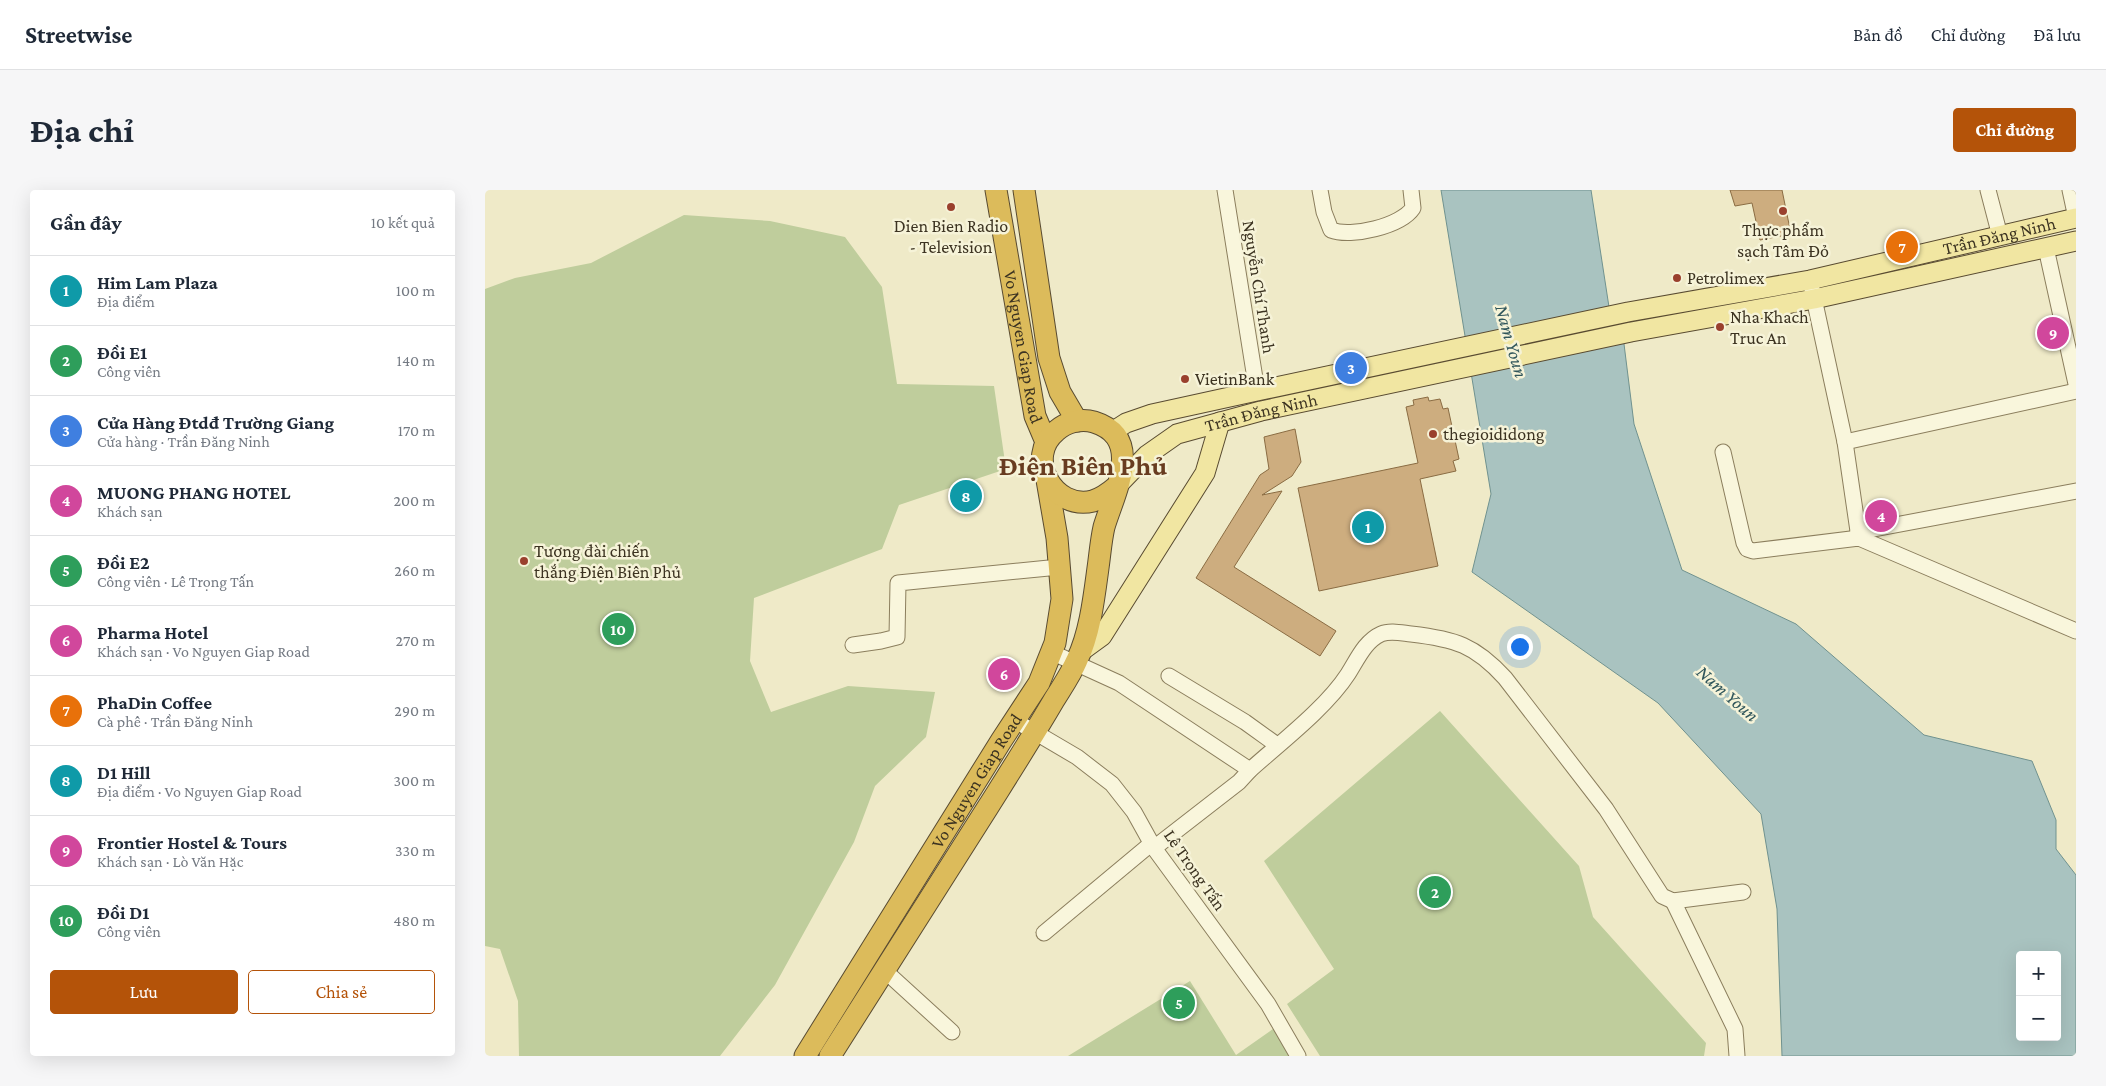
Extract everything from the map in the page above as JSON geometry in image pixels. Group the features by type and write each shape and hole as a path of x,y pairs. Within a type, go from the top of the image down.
{"highway":[{"name":"Vo Nguyen Giap Road","path":"996,190 1035,416 1046,442"},
{"name":"Vo Nguyen Giap Road","path":"1024,190 1049,358 1060,392 1077,420"},
{"path":"1077,420 1090,421 1102,425 1112,432 1119,442 1123,454 1124,466 1116,487 1104,496 1091,501 1078,502 1065,498 1055,491 1047,480 1042,468 1042,455 1046,442 1059,428 1077,420"},
{"name":"Vo Nguyen Giap Road","path":"805,1056 1014,720 1039,683 1055,643 1062,599 1057,538 1047,480"},
{"name":"Vo Nguyen Giap Road","path":"830,1056 1036,731 1078,657 1095,590 1103,531 1116,487"}],"main road":[{"name":"Trần Đăng Ninh","path":"1112,432 1126,423 1152,414 1628,312 1810,280 2076,218"},
{"name":"Trần Đăng Ninh","path":"1116,487 1147,454 1177,434 1261,411 1631,332 1814,299 2076,241"},
{"path":"1257,391 1261,411"},
{"path":"1078,657 1102,636 1205,473 1219,422"}],"street":[{"name":"Nguyễn Chí Thanh","path":"1225,190 1257,391"},
{"path":"1320,190 1324,212 1331,230 1340,234 1403,219 1413,208 1411,190"},
{"path":"1988,190 2000,236"},
{"path":"2070,190 2076,218"},
{"path":"2046,248 2076,384"},
{"path":"1810,280 1845,442 1858,535"},
{"path":"1845,442 2076,391"},
{"path":"1723,452 1744,544 1747,549 1753,551 1858,535 2076,490"},
{"path":"1858,535 2076,631"},
{"path":"853,645 881,641 897,636 897,584 1059,567"},
{"path":"1044,933 1153,845 1239,782 1338,690 1368,643 1382,634 1395,632 1430,636 1461,644 1488,659 1505,678 1606,809 1663,896 1673,901 1743,892"},
{"path":"1051,652 1078,657 1250,770"},
{"path":"1169,676 1245,722 1277,745"},
{"name":"Lê Trọng Tấn","path":"1014,720 1036,731 1077,757 1112,784 1133,812 1153,845 1268,1004 1298,1056"},
{"path":"1673,901 1735,1029 1737,1056"},
{"path":"884,970 952,1032"}],"green space":[{"path":"684,215 770,221 845,237 882,287 897,384 994,386 1006,469 899,505 882,549 754,598 750,661 771,712 848,686 935,692 926,737 875,786 854,842 775,985 720,1056 519,1056 518,1001 500,949 485,946 485,289 515,278 591,263"},
{"path":"1440,711 1579,866 1593,917 1706,1043 1704,1056 1320,1056 1287,1004 1334,969 1264,861"},
{"path":"1190,981 1236,1055 1280,1024 1297,1056 1068,1056"}],"water":[{"name":"Nam Youn","path":"1441,190 1591,190 1609,307 1624,344 1634,424 1682,570 1796,624 1924,735 2032,761 2056,820 2056,849 2076,875 2076,1056 1782,1056 1777,909 1761,814 1658,703 1472,572 1491,494"}],"building":[{"path":"1730,190 1782,190 1791,234 1760,240 1752,203 1735,206"},
{"path":"1428,397 1429,401 1440,399 1443,409 1448,408 1459,459 1453,461 1456,471 1420,479 1438,566 1319,591 1298,488 1418,463 1406,407 1414,405 1413,400"},
{"path":"1295,429 1301,462 1292,476 1262,495 1282,491 1234,567 1336,631 1320,656 1196,578 1260,475 1269,469 1264,437"}],"place":[{"name":"Dien Bien Radio - Television","path":"951,207"},
{"name":"Thực phẩm sạch Tâm Đỏ","path":"1783,211"},
{"name":"PhaDin Coffee","path":"1902,247"},
{"name":"Petrolimex","path":"1677,278"},
{"name":"Nha Khach Truc An","path":"1720,327"},
{"name":"Frontier Hostel & Tours","path":"2053,333"},
{"name":"Cửa Hàng Đtdđ Trường Giang","path":"1351,368"},
{"name":"VietinBank","path":"1185,379"},
{"name":"thegioididong","path":"1433,434"},
{"name":"D1 Hill","path":"966,496"},
{"name":"MUONG PHANG HOTEL","path":"1881,516"},
{"name":"Him Lam Plaza","path":"1368,527"},
{"name":"Tượng đài chiến thắng Điện Biên Phủ","path":"524,561"},
{"name":"Đồi D1","path":"618,629"},
{"name":"Pharma Hotel","path":"1004,674"},
{"name":"Đồi E1","path":"1435,892"},
{"name":"Đồi E2","path":"1179,1003"}],"district":[{"name":"Điện Biên Phủ","path":"1083,465"}]}
